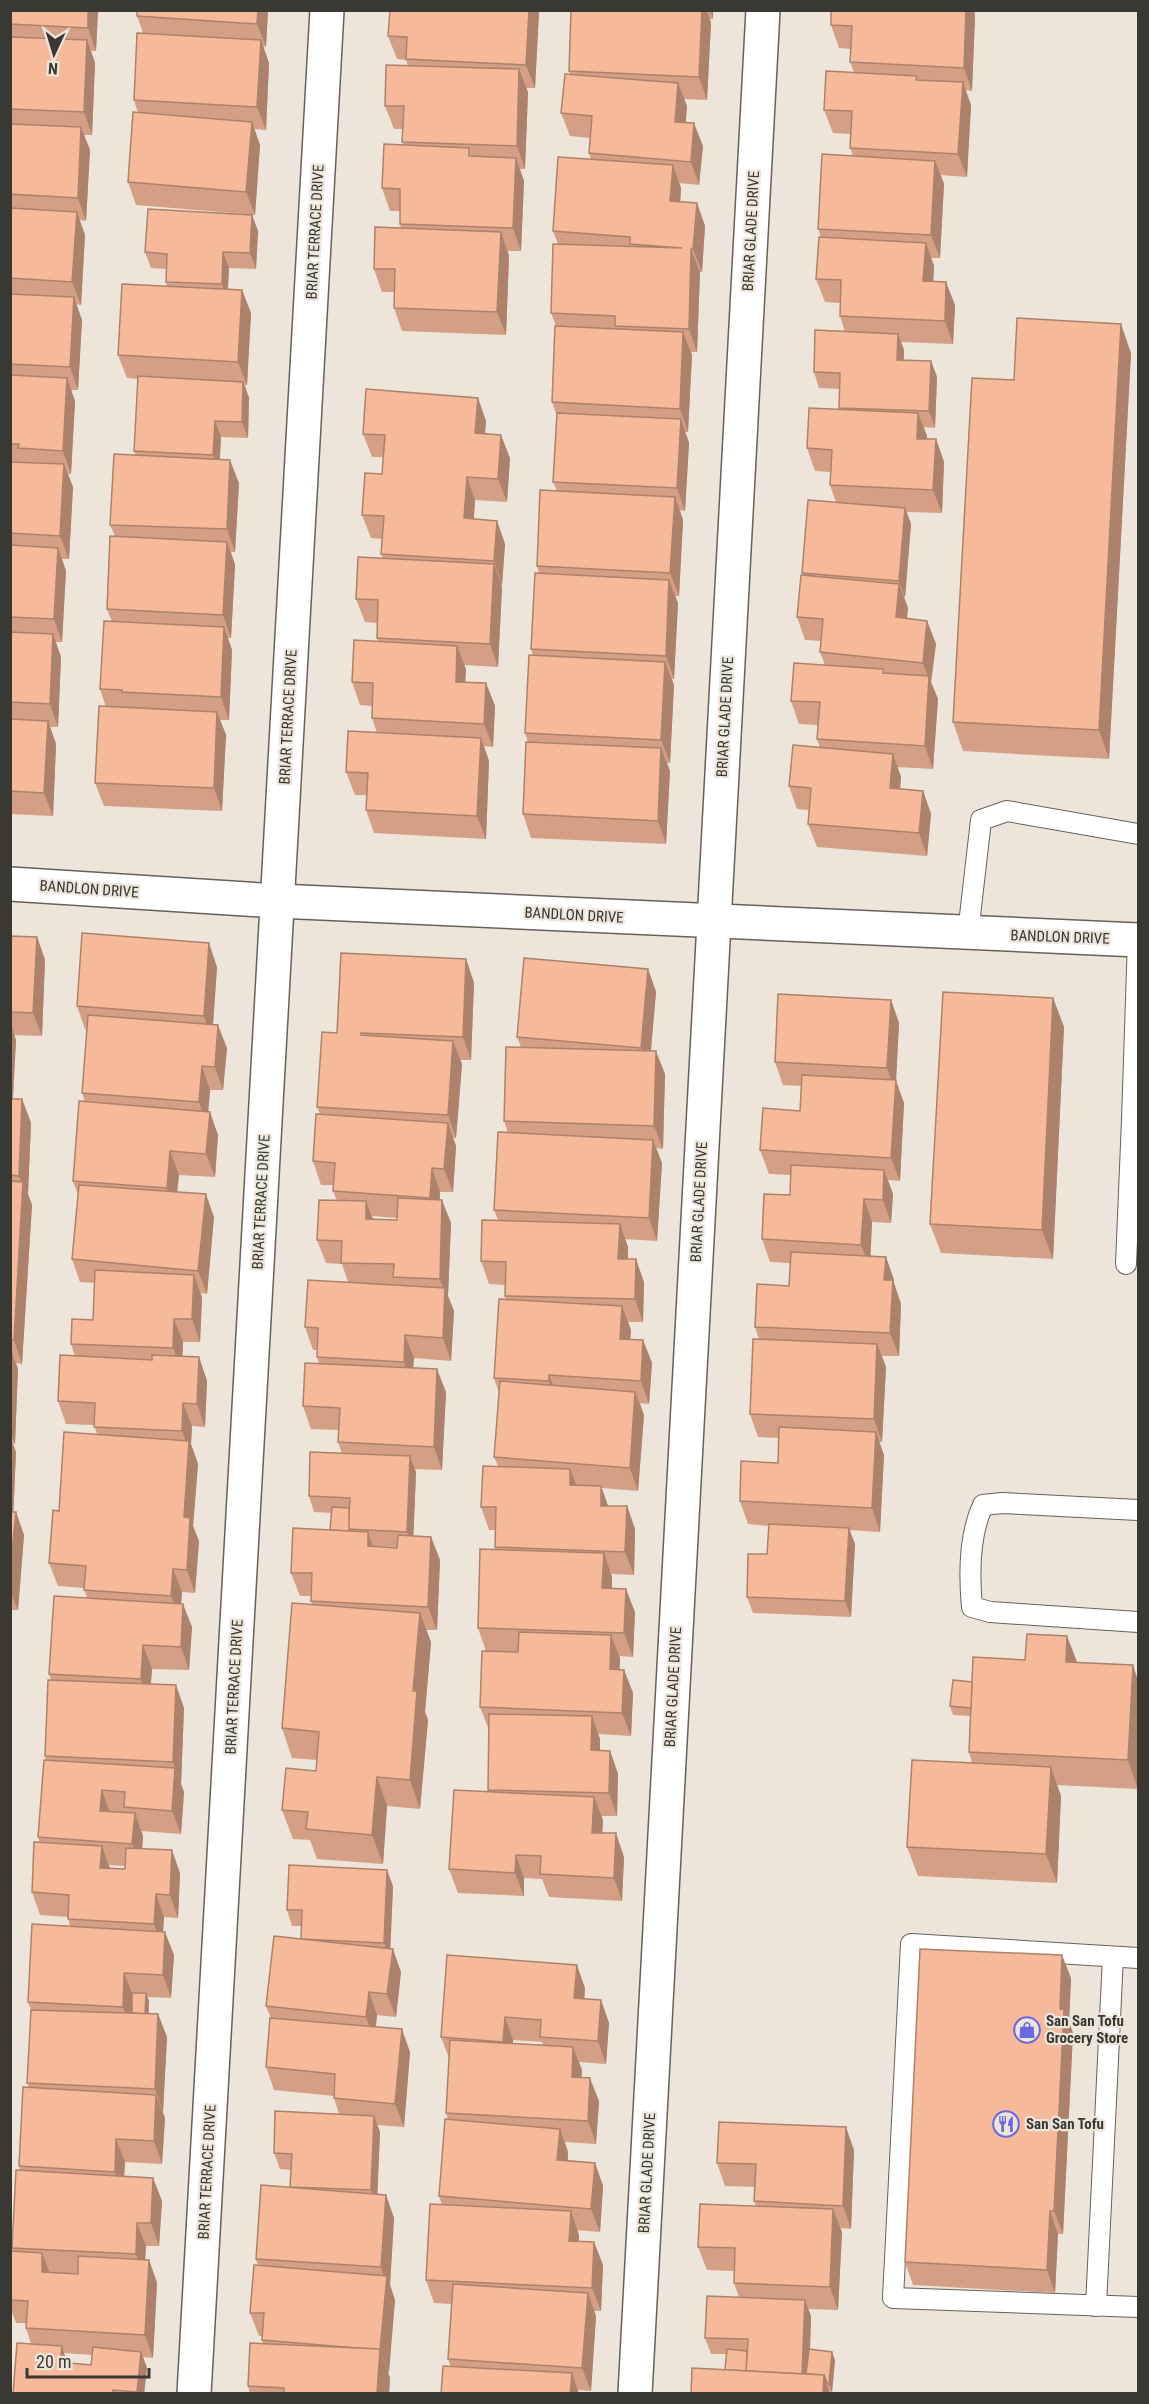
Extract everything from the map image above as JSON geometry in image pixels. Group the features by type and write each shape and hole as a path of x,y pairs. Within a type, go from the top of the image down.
{"street":[{"name":"BRIAR TERRACE DRIVE","path":"194,2394 327,10"},
{"name":"BRIAR GLADE DRIVE","path":"635,2394 763,10"},
{"name":"BANDLON DRIVE","path":"10,884 278,901 1138,940"}],"lane":[{"path":"968,933 981,820 1007,811 1138,834"},
{"path":"1126,1264 1135,1120 1138,940"},
{"path":"1138,1510 1002,1503 983,1505 974,1523 970,1590 972,1607 990,1612 1138,1622"},
{"path":"1138,1958 911,1944 893,2298 1138,2307"},
{"path":"1096,2306 1113,1956"}],"building":[{"path":"10,10 88,10 88,28 10,24"},
{"path":"137,10 258,10 257,24 137,16"},
{"path":"390,10 529,10 526,65 406,59 407,37 388,36"},
{"path":"571,10 702,10 699,77 569,71"},
{"path":"831,10 966,10 964,68 850,62 852,26 831,25"},
{"path":"137,33 261,40 257,107 134,100"},
{"path":"10,37 87,40 84,112 10,109"},
{"path":"386,65 519,69 517,146 402,142 404,106 385,106"},
{"path":"826,71 917,76 916,80 963,82 958,154 850,148 852,111 824,110"},
{"path":"565,74 678,83 675,122 694,123 691,162 589,153 592,116 561,113"},
{"path":"133,112 252,122 246,192 128,182"},
{"path":"10,124 81,127 78,198 10,194"},
{"path":"384,144 469,148 469,156 516,158 513,228 400,224 400,189 382,188"},
{"path":"822,154 935,161 931,235 818,229"},
{"path":"558,157 673,165 670,201 697,203 693,249 691,249 689,329 615,326 615,316 551,313 553,244 682,248 630,244 630,237 553,231"},
{"path":"10,208 77,212 72,282 10,278"},
{"path":"148,209 252,215 250,253 223,252 222,284 166,282 167,254 145,252"},
{"path":"375,227 501,232 497,312 394,308 395,269 374,269"},
{"path":"819,237 926,243 923,281 946,282 945,321 840,316 841,280 816,279"},
{"path":"122,284 242,290 238,362 118,355"},
{"path":"10,294 74,297 70,367 10,364"},
{"path":"1017,318 1121,324 1099,730 953,722 972,378 1014,380"},
{"path":"555,326 683,332 680,409 552,402"},
{"path":"815,330 898,334 897,360 931,361 929,411 839,408 840,373 814,372"},
{"path":"10,375 67,378 63,451 18,448 19,444 10,444"},
{"path":"138,376 243,382 242,422 215,421 213,455 134,451"},
{"path":"366,389 478,398 475,433 501,435 498,479 467,477 464,518 497,521 494,561 381,554 384,516 362,515 365,473 382,474 385,435 363,434"},
{"path":"809,408 918,413 917,439 936,439 933,490 830,485 832,450 807,448"},
{"path":"557,413 681,419 677,488 553,482"},
{"path":"114,454 230,460 227,529 110,525"},
{"path":"10,462 64,464 60,536 10,533"},
{"path":"540,490 675,497 670,573 537,566"},
{"path":"808,500 905,508 899,581 802,573"},
{"path":"110,536 227,542 223,615 107,609"},
{"path":"10,545 58,548 54,619 10,617"},
{"path":"358,557 494,564 490,644 377,638 378,600 356,599"},
{"path":"535,573 669,580 666,656 531,649"},
{"path":"801,575 899,584 896,617 927,621 923,663 820,652 823,619 797,617"},
{"path":"104,621 224,627 221,697 100,689"},
{"path":"10,632 53,634 50,704 10,702"},
{"path":"354,640 457,646 456,682 486,683 484,724 372,718 373,683 352,682"},
{"path":"529,655 665,662 661,740 525,733"},
{"path":"794,663 883,669 883,673 929,676 925,746 817,739 820,702 791,701"},
{"path":"99,706 217,712 214,788 95,783"},
{"path":"10,719 48,721 44,793 10,791"},
{"path":"348,731 481,738 477,816 366,810 368,773 346,772"},
{"path":"526,742 661,748 658,821 523,814"},
{"path":"793,745 893,754 890,788 923,791 919,833 808,824 811,788 789,786"},
{"path":"82,933 209,943 204,1016 77,1006"},
{"path":"10,936 37,937 33,1013 10,1012"},
{"path":"341,953 466,959 463,1037 361,1033 361,1035 453,1041 448,1115 317,1107 322,1032 337,1033"},
{"path":"524,958 648,969 641,1048 517,1037"},
{"path":"943,992 1053,998 1042,1230 930,1224"},
{"path":"778,994 891,1000 887,1068 775,1062"},
{"path":"88,1015 218,1025 215,1067 202,1066 199,1102 82,1093"},
{"path":"506,1047 656,1051 654,1126 504,1121"},
{"path":"802,1075 896,1080 891,1158 760,1150 763,1108 800,1111"},
{"path":"10,1099 22,1099 19,1176 10,1175"},
{"path":"79,1101 210,1112 206,1154 170,1151 167,1188 73,1181"},
{"path":"316,1114 448,1123 444,1169 432,1168 430,1198 333,1191 335,1163 313,1161"},
{"path":"498,1132 653,1140 649,1218 494,1210"},
{"path":"791,1165 884,1170 883,1200 864,1199 861,1245 762,1239 764,1194 790,1195"},
{"path":"10,1181 23,1182 14,1340 10,1340"},
{"path":"79,1185 206,1194 198,1271 72,1259"},
{"path":"398,1198 442,1200 440,1279 393,1277 394,1264 341,1263 342,1241 317,1240 319,1200 366,1201 366,1219 397,1220"},
{"path":"482,1220 620,1224 618,1259 636,1259 635,1299 505,1296 506,1262 481,1261"},
{"path":"791,1252 886,1257 884,1280 893,1280 890,1333 755,1327 757,1284 789,1286"},
{"path":"95,1270 194,1275 192,1319 174,1319 173,1348 71,1344 72,1319 93,1320"},
{"path":"308,1280 445,1288 443,1338 405,1335 404,1362 317,1357 318,1328 305,1327"},
{"path":"499,1299 622,1306 620,1339 643,1340 641,1381 549,1375 549,1381 494,1378"},
{"path":"753,1339 877,1344 874,1419 750,1414"},
{"path":"10,1353 12,1353 10,1389"},
{"path":"60,1355 152,1360 152,1355 199,1357 197,1404 183,1403 182,1431 94,1427 95,1403 58,1401"},
{"path":"305,1363 437,1369 434,1447 338,1442 340,1408 303,1406"},
{"path":"500,1381 635,1392 630,1468 494,1457"},
{"path":"779,1427 876,1432 872,1508 740,1501 741,1461 778,1463"},
{"path":"64,1432 189,1441 184,1517 190,1518 187,1570 173,1569 171,1596 84,1590 86,1566 49,1563 53,1510 59,1511"},
{"path":"310,1452 410,1456 407,1532 348,1529 350,1498 309,1496"},
{"path":"483,1466 570,1469 570,1485 601,1486 601,1506 627,1506 625,1552 495,1547 496,1507 481,1507"},
{"path":"332,1507 349,1508 349,1531 330,1530"},
{"path":"10,1512 16,1512 10,1571"},
{"path":"769,1524 849,1528 845,1601 747,1597 748,1554 767,1554"},
{"path":"293,1528 368,1532 368,1546 397,1548 398,1535 431,1537 428,1607 311,1601 312,1573 291,1573"},
{"path":"480,1549 604,1553 602,1588 626,1589 624,1633 478,1628"},
{"path":"54,1596 183,1604 181,1647 143,1645 141,1679 49,1674"},
{"path":"292,1603 420,1613 413,1691 417,1691 410,1780 377,1777 372,1835 306,1829 308,1812 282,1810 286,1768 316,1771 319,1732 282,1728"},
{"path":"519,1632 611,1635 610,1669 624,1670 622,1713 480,1707 482,1651 518,1652"},
{"path":"1027,1634 1067,1636 1066,1662 1133,1665 1128,1760 969,1752 973,1657 1025,1660"},
{"path":"48,1680 176,1685 173,1762 45,1756"},
{"path":"953,1680 972,1682 971,1708 950,1706"},
{"path":"489,1714 592,1716 591,1750 610,1751 609,1793 488,1790"},
{"path":"44,1760 175,1768 172,1811 124,1807 125,1792 102,1790 100,1811 135,1813 132,1844 38,1837"},
{"path":"912,1760 1051,1767 1046,1854 907,1847"},
{"path":"454,1790 594,1797 592,1833 616,1833 614,1878 540,1874 541,1856 516,1855 515,1873 449,1869"},
{"path":"34,1842 102,1846 100,1868 125,1869 126,1848 172,1850 170,1895 156,1894 154,1924 68,1919 69,1895 32,1892"},
{"path":"289,1865 387,1870 384,1943 301,1939 302,1910 287,1910"},
{"path":"32,1924 165,1932 163,1975 124,1973 123,2007 28,2002"},
{"path":"274,1936 393,1949 387,1994 369,1992 366,2017 266,2006"},
{"path":"920,1949 1062,1955 1060,2009 1064,2010 1054,2211 1050,2211 1047,2270 905,2262"},
{"path":"447,1955 577,1965 574,1998 601,2000 598,2041 540,2037 541,2020 505,2017 503,2042 441,2037"},
{"path":"132,1993 146,1993 145,2014 132,2013"},
{"path":"31,2010 158,2014 155,2089 27,2083"},
{"path":"270,2018 402,2029 395,2104 334,2098 335,2074 266,2067"},
{"path":"450,2040 573,2047 572,2077 590,2078 588,2121 446,2113"},
{"path":"23,2087 156,2095 154,2141 116,2139 115,2172 19,2166"},
{"path":"275,2111 374,2116 371,2190 290,2187 292,2154 274,2153"},
{"path":"445,2119 560,2129 557,2160 595,2163 591,2209 439,2196"},
{"path":"719,2122 846,2127 843,2206 754,2201 756,2164 717,2163"},
{"path":"16,2170 153,2178 151,2223 137,2223 136,2254 12,2248"},
{"path":"261,2185 386,2195 381,2267 256,2259"},
{"path":"430,2204 571,2211 569,2241 594,2242 592,2288 426,2280"},
{"path":"700,2204 833,2209 830,2287 734,2283 735,2248 698,2247"},
{"path":"10,2251 42,2253 42,2272 78,2274 78,2256 149,2260 145,2335 26,2328 28,2301 10,2300"},
{"path":"254,2265 387,2276 380,2350 262,2340 264,2313 250,2313"},
{"path":"453,2284 588,2293 582,2368 448,2359"},
{"path":"707,2296 805,2300 802,2374 746,2371 748,2339 705,2338"},
{"path":"17,2343 62,2346 60,2362 91,2365 93,2347 141,2352 137,2392 113,2390 113,2394 13,2394"},
{"path":"250,2343 380,2349 377,2394 284,2394 284,2388 248,2386"},
{"path":"727,2349 747,2351 746,2371 725,2370"},
{"path":"809,2349 832,2352 829,2384 824,2375 806,2374"},
{"path":"443,2366 572,2373 570,2394 441,2394"},
{"path":"692,2368 824,2375 823,2394 691,2394"}],"place":[{"name":"San San Tofu Grocery Store","path":"1027,2030"},
{"name":"San San Tofu","path":"1006,2124"}]}
